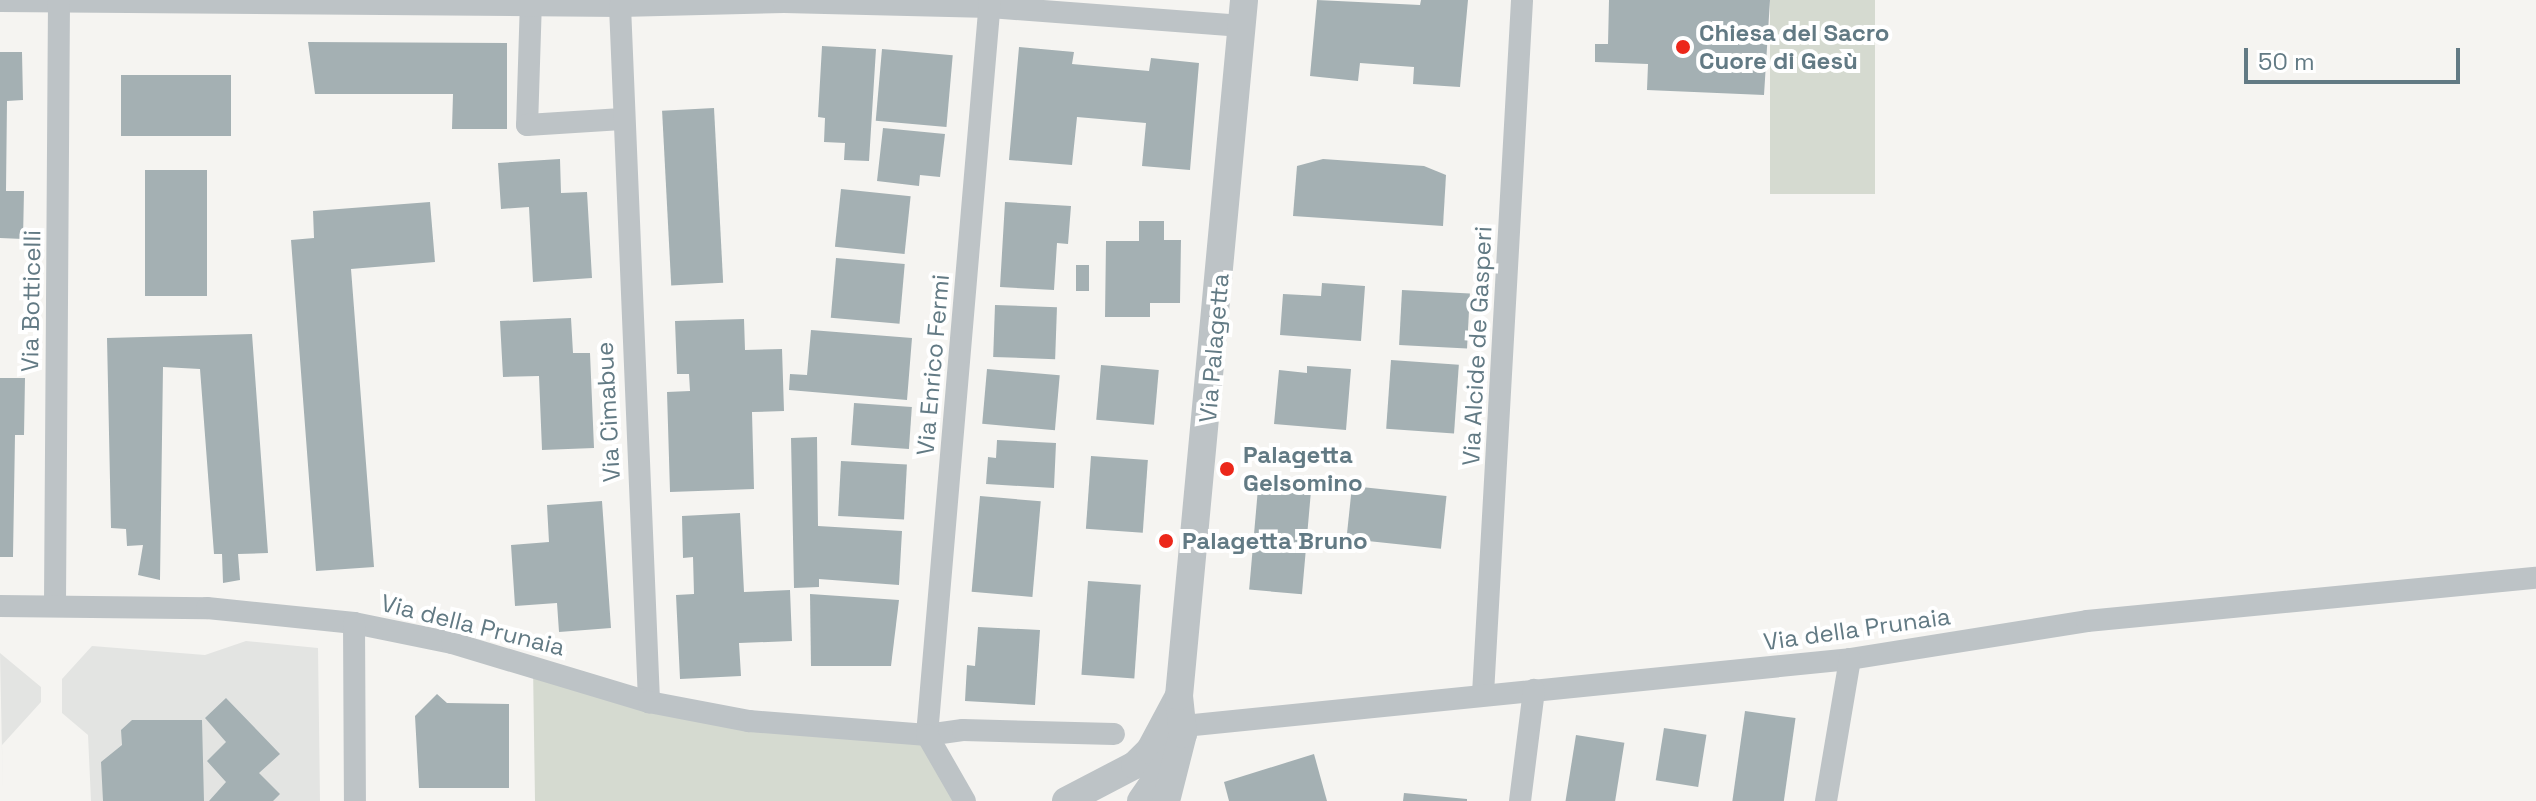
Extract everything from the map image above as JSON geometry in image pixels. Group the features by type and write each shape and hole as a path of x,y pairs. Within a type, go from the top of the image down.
{"street":[{"name":"Via Alcide de Gasperi","path":"1483,694 1522,0"},
{"path":"0,1 531,1 620,6 784,2 990,4 1243,13"},
{"name":"Via Botticelli","path":"55,603 59,1"},
{"path":"531,1 527,125 622,119"},
{"name":"Via Enrico Fermi","path":"927,735 990,4"},
{"name":"Via Cimabue","path":"620,6 622,119 649,702"},
{"name":"Via Palagetta","path":"1166,801 1182,735 1179,696 1243,13"},
{"name":"Via della Prunaia","path":"1182,735 1483,694 1850,659 2087,621 2536,578"},
{"name":"Via della Prunaia","path":"0,606 55,603 207,608 354,623 452,643 649,702 749,721 927,735 963,730 1114,734"},
{"path":"354,623 355,801"},
{"path":"1826,801 1850,659"},
{"path":"1520,801 1534,690"},
{"name":"Via Palagetta","path":"1066,801 1135,765 1150,750 1179,696"},
{"path":"927,735 965,801"},
{"path":"1141,801 1182,735"}],"shaded area":[{"path":"1770,0 1875,0 1875,194 1770,194"},
{"path":"246,641 318,648 320,801 91,801 88,735 62,713 62,679 92,646 205,655"},
{"path":"0,653 41,687 41,702 2,745 3,801"},
{"path":"533,666 649,702 927,735 965,801 535,801"}],"building":[{"path":"1317,0 1420,5 1421,0 1468,0 1460,87 1413,84 1414,67 1360,63 1358,81 1310,76"},
{"name":"Chiesa del Sacro Cuore di Gesù","path":"1609,0 1770,0 1764,95 1647,90 1648,64 1595,62 1595,44 1608,44"},
{"path":"308,42 507,43 507,129 452,129 453,94 315,94"},
{"path":"822,46 876,49 869,161 844,160 845,143 824,142 825,118 818,117"},
{"path":"1019,47 1074,52 1072,64 1149,71 1151,58 1199,63 1190,170 1142,166 1146,123 1077,117 1072,165 1009,160"},
{"path":"882,49 953,55 946,127 876,121"},
{"path":"0,52 22,52 23,100 7,101 6,191 24,191 23,239 0,238"},
{"path":"121,75 231,75 231,136 121,136"},
{"path":"714,108 723,283 671,285 662,111"},
{"path":"883,128 945,134 940,177 920,175 919,186 877,181"},
{"path":"560,159 561,193 587,192 592,278 533,282 529,207 501,209 498,163"},
{"path":"1323,159 1424,166 1446,175 1443,226 1293,216 1297,166"},
{"path":"145,170 207,170 207,296 145,296"},
{"path":"841,189 911,196 905,254 835,247"},
{"path":"430,202 435,262 351,269 374,567 316,571 291,240 314,238 313,211"},
{"path":"1005,202 1071,206 1068,244 1057,243 1054,290 1000,287"},
{"path":"1139,221 1164,221 1164,240 1181,240 1180,303 1150,303 1150,317 1105,317 1106,241 1139,241"},
{"path":"836,258 905,264 900,324 831,318"},
{"path":"1076,265 1089,265 1089,291 1076,291"},
{"path":"1322,283 1365,286 1361,341 1280,335 1283,294 1321,296"},
{"path":"1402,290 1470,294 1467,348 1399,345"},
{"path":"995,305 1057,307 1055,359 993,357"},
{"path":"571,318 573,353 590,353 594,448 542,450 539,376 503,377 500,321"},
{"path":"744,319 745,350 782,349 784,411 752,412 754,489 670,492 667,392 690,391 689,374 677,374 675,321"},
{"path":"811,330 912,338 907,400 789,390 790,374 807,375"},
{"path":"252,334 268,553 238,554 240,580 223,583 222,554 214,554 200,369 163,367 160,580 138,575 143,545 127,546 126,529 111,528 107,338"},
{"path":"1391,360 1459,365 1454,434 1386,429"},
{"path":"1101,365 1159,370 1154,425 1096,420"},
{"path":"1307,366 1351,369 1346,430 1274,424 1279,370 1307,373"},
{"path":"987,369 1060,375 1055,430 982,424"},
{"path":"0,378 25,378 24,435 15,435 13,557 0,557"},
{"path":"854,403 912,407 909,449 851,445"},
{"path":"817,437 818,526 902,531 899,585 819,579 819,587 794,588 791,438"},
{"path":"997,440 1056,443 1054,488 986,484 988,457 996,458"},
{"path":"1091,456 1148,460 1143,533 1086,529"},
{"path":"841,461 907,464 904,519 838,516"},
{"path":"1259,477 1312,482 1302,594 1249,590"},
{"path":"1352,486 1446,496 1441,549 1346,539"},
{"path":"980,496 1041,501 1032,597 972,592"},
{"path":"602,501 611,628 559,632 557,603 515,606 511,545 549,542 547,505"},
{"path":"740,513 744,592 790,590 792,641 739,643 741,676 680,679 676,595 694,594 693,557 683,558 682,516"},
{"path":"1088,581 1141,585 1134,678 1081,675"},
{"path":"810,594 899,600 891,666 811,666"},
{"path":"978,627 1040,630 1035,705 965,701 967,665 975,666"},
{"path":"437,694 447,703 509,704 509,788 419,788 415,716"},
{"path":"226,698 280,754 259,773 280,794 273,801 209,801 226,782 207,761 226,742 205,718"},
{"path":"1745,711 1796,718 1784,801 1732,801"},
{"path":"132,720 202,720 204,801 103,801 101,762 122,745 121,730"},
{"path":"1664,728 1706,735 1698,787 1656,780"},
{"path":"1576,735 1624,743 1615,801 1566,801"},
{"path":"1314,754 1327,801 1229,801 1224,782"},
{"path":"1404,793 1467,799 1467,801 1403,801"}],"place":[{"name":"Chiesa del Sacro Cuore di Gesù","path":"1683,47"},
{"name":"Palagetta Gelsomino","path":"1227,469"},
{"name":"Palagetta Bruno","path":"1166,541"}]}
